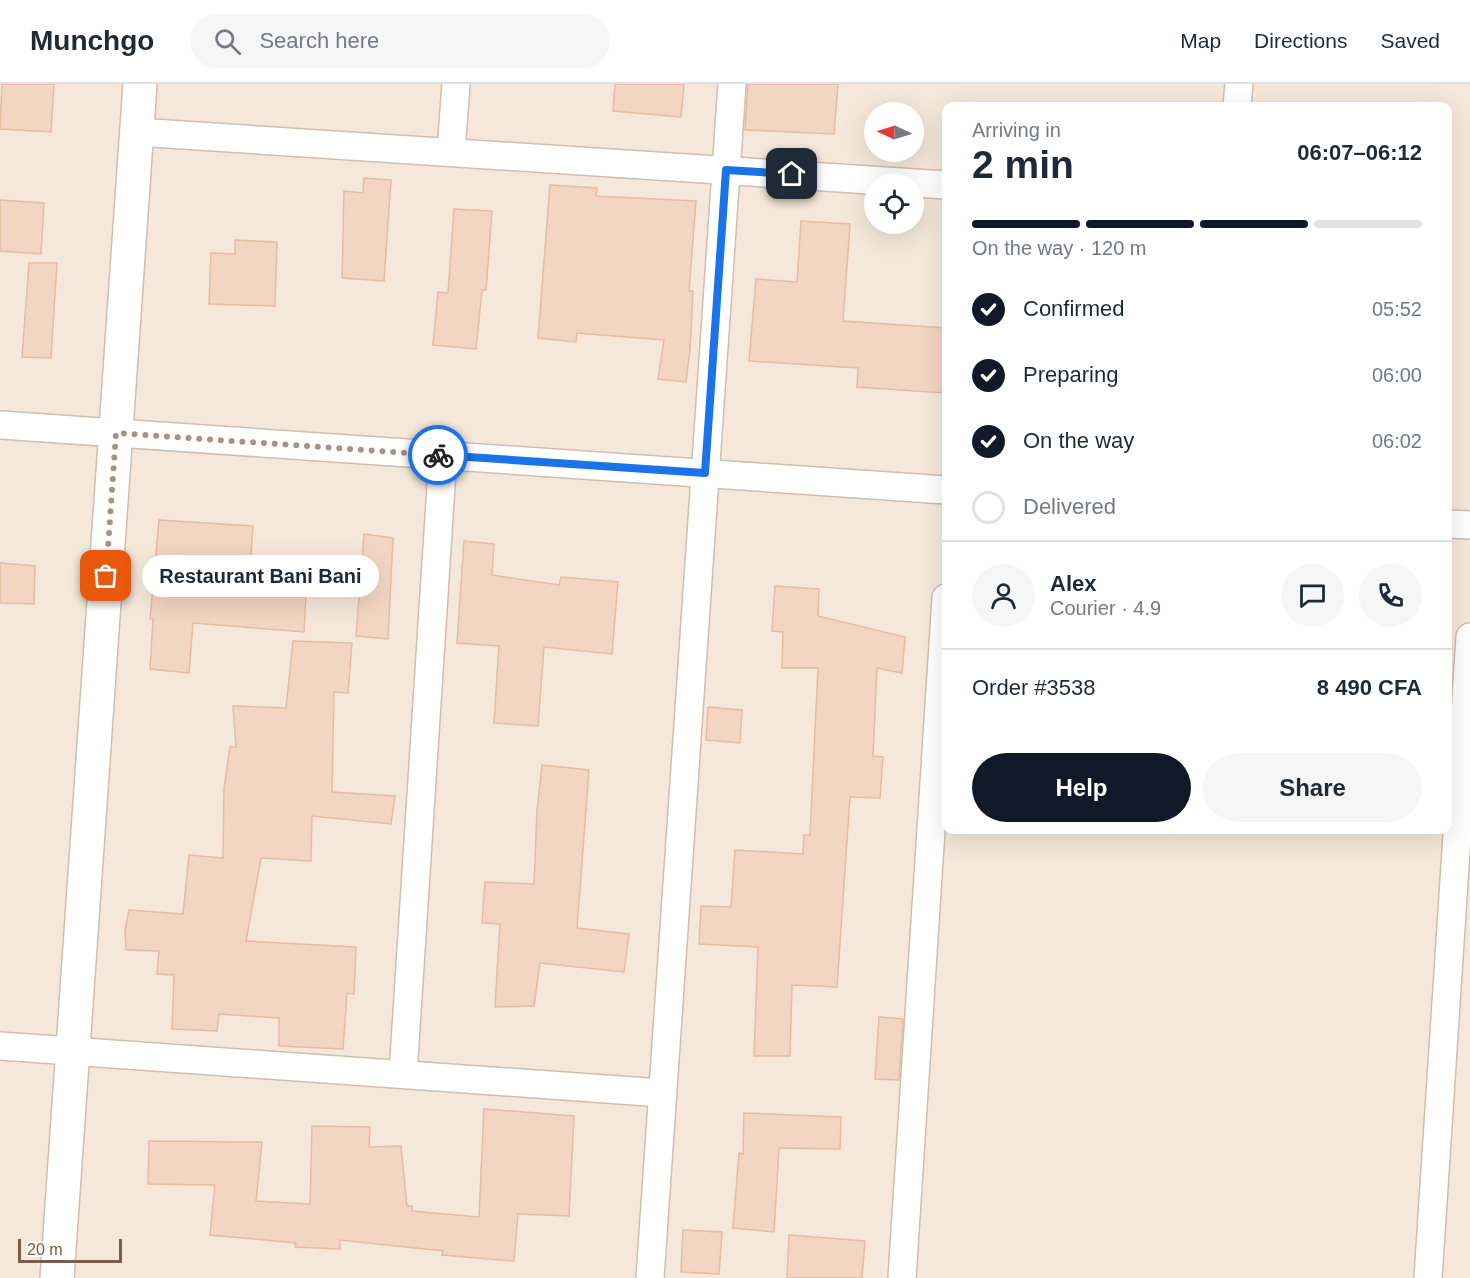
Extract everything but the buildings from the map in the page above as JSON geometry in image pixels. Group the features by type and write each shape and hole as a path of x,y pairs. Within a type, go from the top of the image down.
{"street":[{"path":"57,1278 140,84"},
{"path":"451,152 456,84"},
{"path":"650,1278 732,84"},
{"path":"1237,102 1239,84"},
{"path":"137,132 942,185"},
{"path":"0,425 942,490"},
{"path":"403,1074 442,455"},
{"path":"1452,524 1470,525"},
{"path":"1428,1278 1470,637"},
{"path":"902,1278 942,660"},
{"path":"0,1046 662,1093"}],"shaded area":[{"path":"0,84 1470,84 1470,1278 0,1278"}],"way so far":[{"path":"106,576 116,433 438,455"}],"place":[{"name":"Restaurant Bani Bani","path":"106,576"}],"route":[{"path":"438,455 705,473 726,170 792,174"}]}
